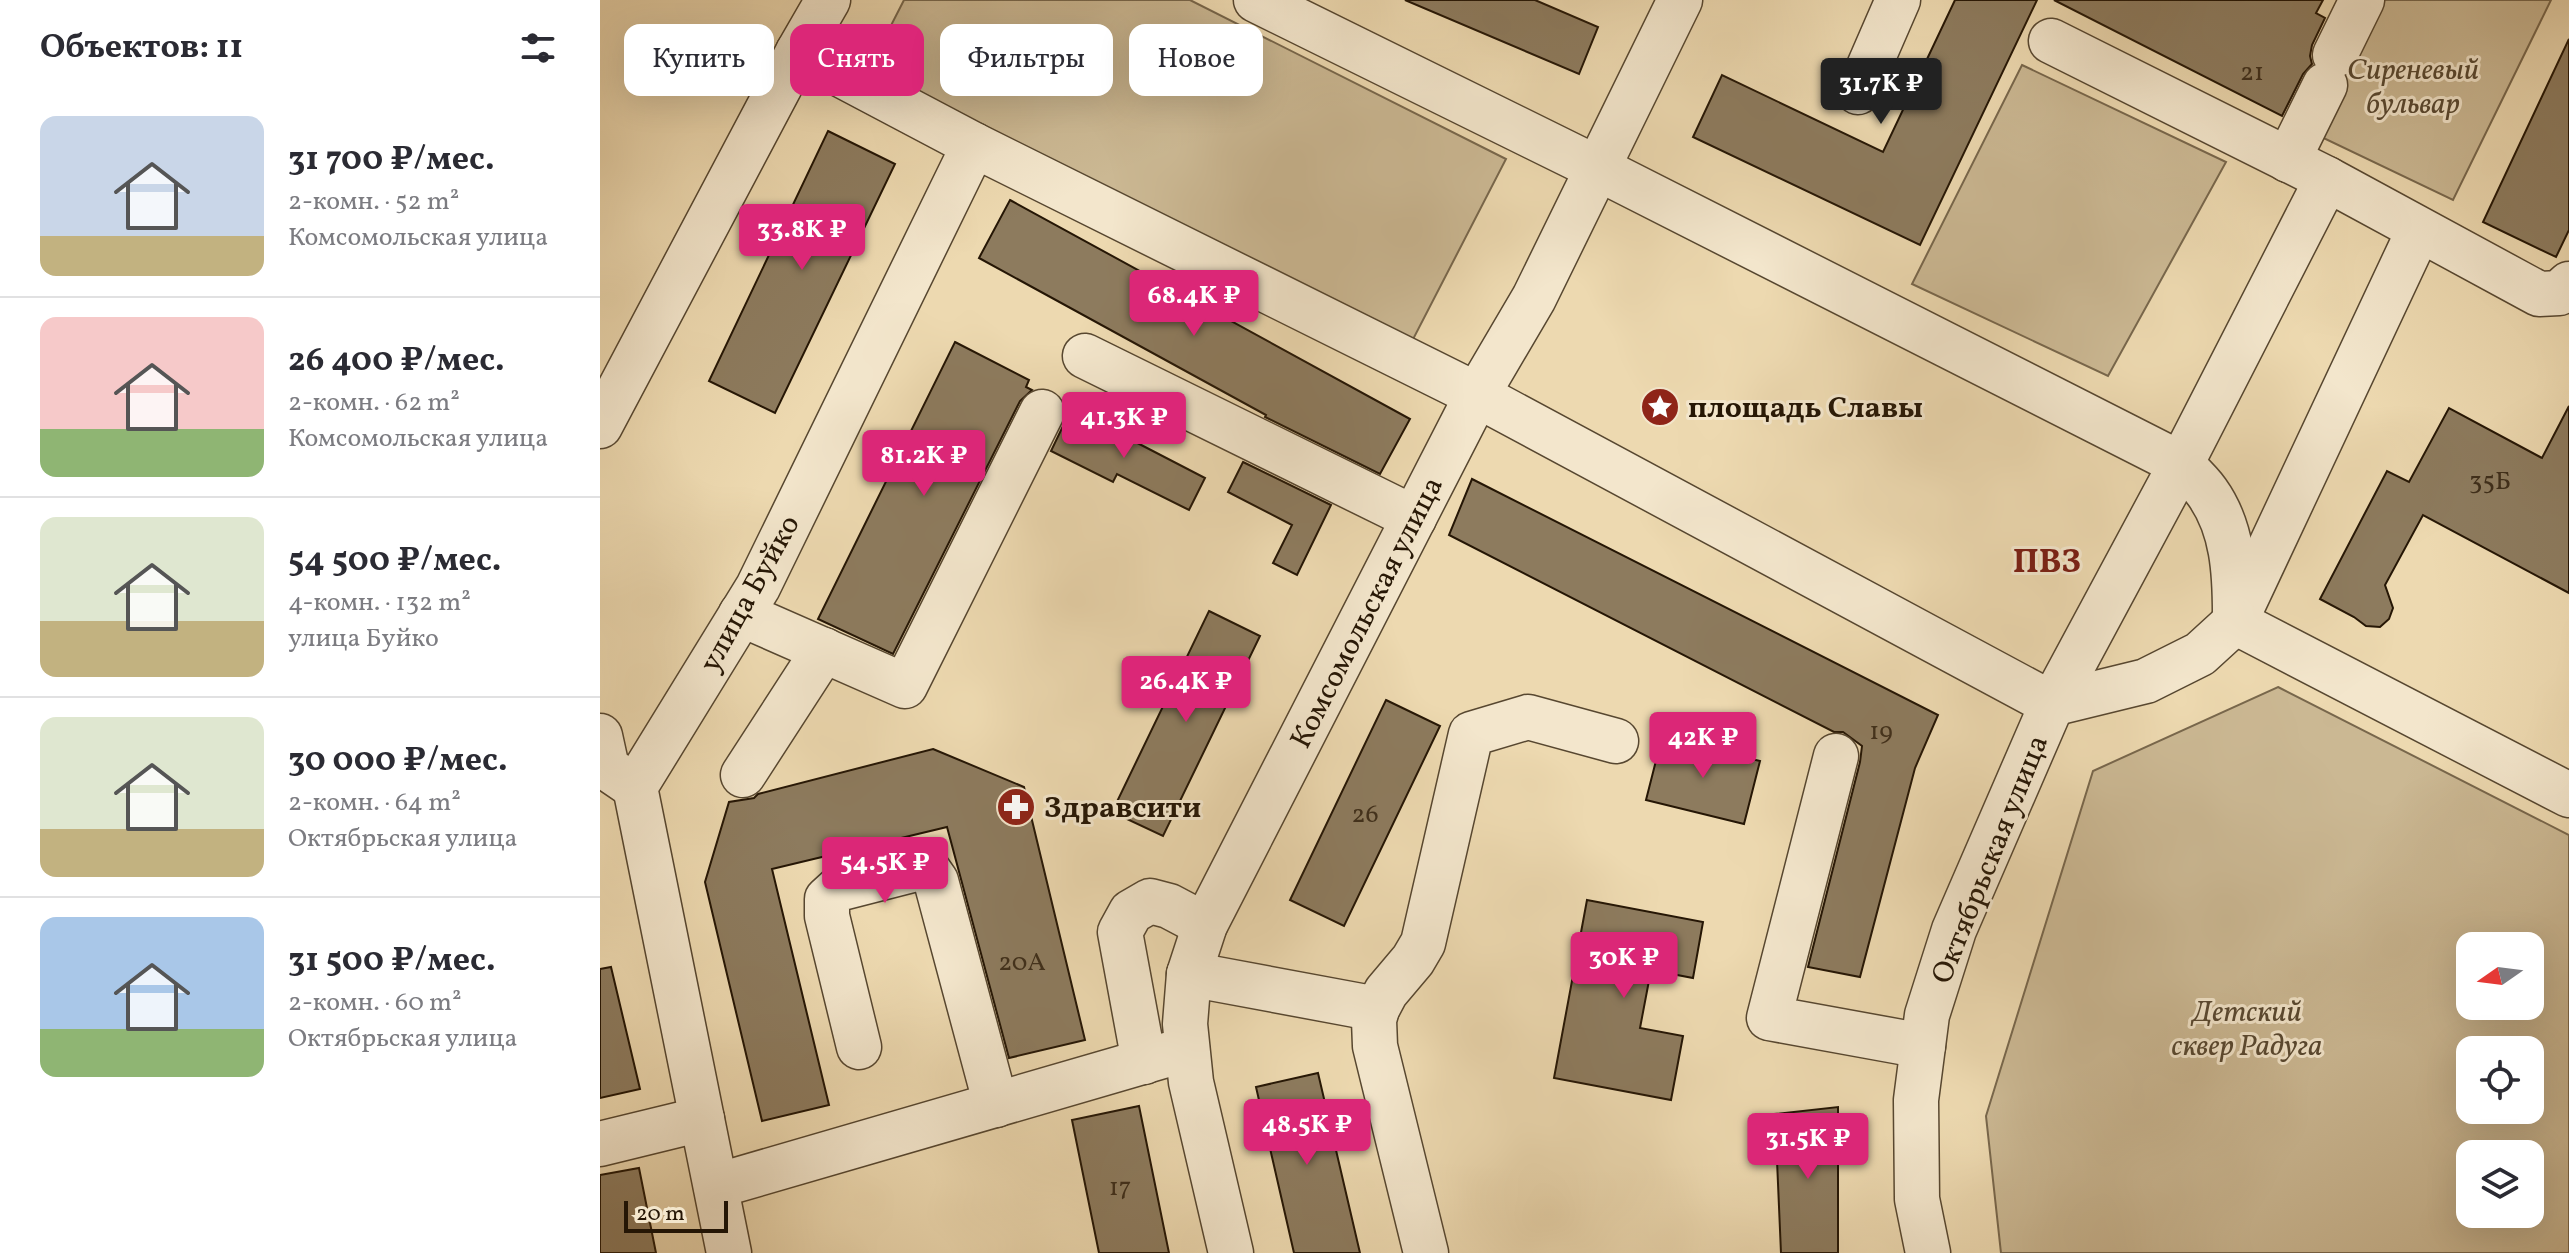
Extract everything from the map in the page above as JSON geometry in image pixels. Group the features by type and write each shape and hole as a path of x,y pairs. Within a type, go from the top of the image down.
{"street":[{"path":"814,24 828,0"},
{"path":"1256,0 1598,168 2181,464 2207,492 2223,520 2235,570 2235,622"},
{"name":"Комсомольская улица","path":"1231,1253 1198,1115 1187,1049 1185,999 1189,974 1205,925 1477,395 1534,298 1680,0"},
{"path":"1858,92 1898,0"},
{"path":"2288,160 2362,0"},
{"path":"2051,41 2327,179 2539,294 2559,293 2569,284"},
{"path":"600,426 790,67"},
{"path":"881,96 1477,395 2052,704 2146,681 2200,654 2235,622 2419,230"},
{"name":"улица Буйко","path":"729,1253 702,1119 610,765 741,614 758,587 974,145"},
{"name":"Октябрьская улица","path":"1928,1253 1917,1199 1916,1100 1927,1015 1954,930 2052,704 2181,464 2327,179"},
{"path":"1085,356 1414,518"},
{"path":"741,614 905,686 1042,412"},
{"path":"2235,622 2569,795"},
{"path":"743,775 824,650"},
{"path":"1426,1253 1373,1032 1377,1009 1386,992 1423,943 1471,734 1528,717 1616,741"},
{"path":"1836,756 1769,1018 1923,1046"},
{"path":"859,1047 827,916 827,899 838,889 916,869 929,871 936,881 996,1105"},
{"path":"1144,1062 1120,932 1131,912 1150,901 1169,906 1205,925"},
{"path":"1189,974 1377,1009"},
{"path":"716,1186 1187,1049"},
{"path":"600,1144 702,1119"}],"green space":[{"path":"904,0 1190,0 1238,24 1129,24 1129,96 1263,96 1263,37 1506,159 1408,349 881,96 924,96 924,24 892,24"},
{"name":"Сиреневый бульвар","path":"2349,0 2551,0 2453,200 2290,122"},
{"path":"2022,65 2226,162 2108,376 1912,284"},
{"name":"Детский сквер Радуга","path":"2278,687 2569,835 2569,1253 2001,1253 1986,1116 2093,771"}],"building":[{"path":"1405,0 1535,0 1598,27 1579,74"},
{"path":"1955,0 2037,0 1920,245 1693,137 1722,75 1883,152"},
{"path":"2054,0 2323,0 2316,13 2325,18 2312,45 2312,64 2303,74 2282,116"},
{"path":"2569,39 2569,230 2556,257 2483,222"},
{"path":"828,131 895,164 775,413 709,381"},
{"path":"1010,200 1410,419 1380,474 1265,417 979,258"},
{"path":"955,342 1029,380 1026,387 1032,390 1020,401 893,654 818,619"},
{"path":"1066,406 1205,478 1189,510 1117,474 1113,482 1051,451 1065,422"},
{"path":"2569,406 2569,593 2423,515 2385,585 2393,608 2389,619 2380,627 2366,626 2320,599 2387,471 2409,482 2449,408 2542,458"},
{"path":"1243,462 1331,505 1297,575 1273,563 1292,525 1228,492"},
{"path":"1472,479 1938,715 1915,768 1860,977 1808,967 1862,746 1843,732 1834,732 1449,535"},
{"path":"1209,611 1260,636 1163,836 1112,812"},
{"path":"1386,700 1440,726 1344,926 1290,900"},
{"path":"1662,737 1760,761 1744,824 1646,800"},
{"path":"933,749 1024,787 1085,1040 1009,1058 947,827 772,869 829,1105 762,1121 705,882 729,802 754,798 758,794"},
{"path":"1587,900 1703,922 1693,978 1651,970 1640,1028 1683,1036 1671,1100 1554,1078"},
{"path":"611,967 640,1089 600,1098 600,969"},
{"path":"1318,1073 1360,1253 1294,1253 1256,1087"},
{"path":"1139,1106 1169,1253 1099,1253 1072,1120"},
{"path":"1838,1107 1838,1253 1781,1253 1775,1114"},
{"path":"639,1168 656,1253 600,1253 600,1175"}],"place":[{"name":"площадь Славы","path":"1660,407"},
{"name":"Здравсити","path":"1016,807"}],"district":[{"name":"ПВЗ","path":"2047,560"}]}
